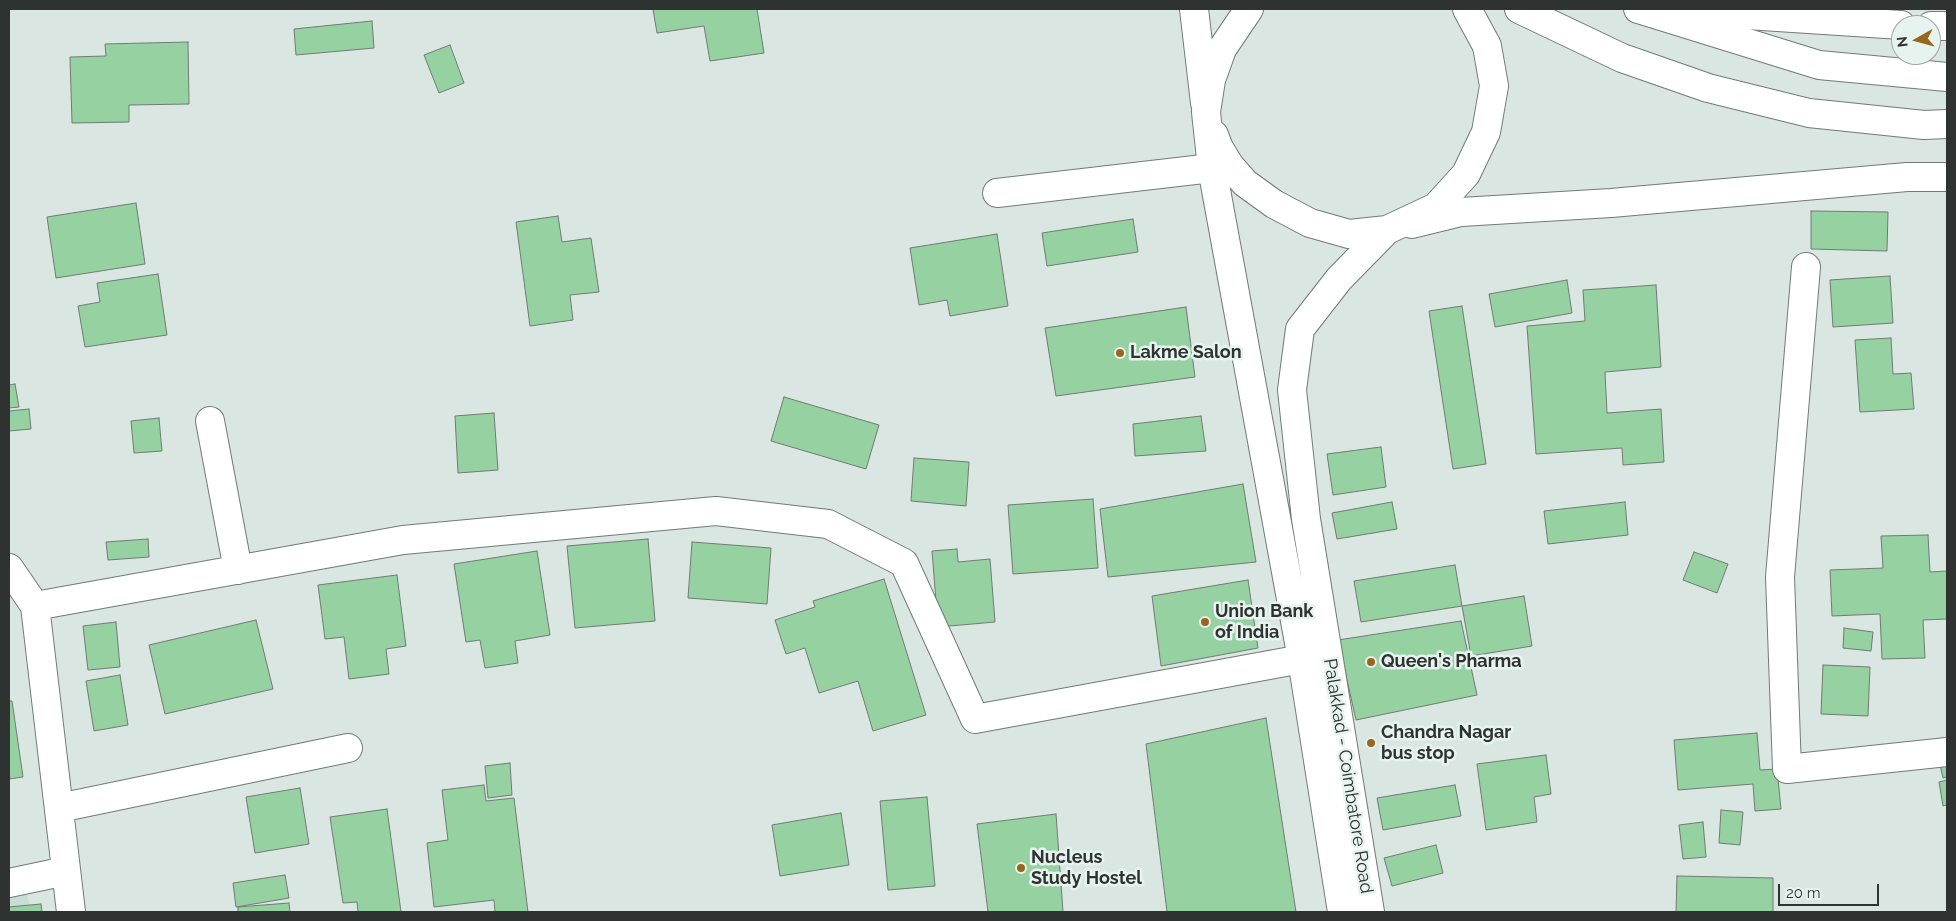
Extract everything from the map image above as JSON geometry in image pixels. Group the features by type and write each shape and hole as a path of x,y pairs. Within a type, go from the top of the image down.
{"main road":[{"path":"1194,9 1206,112 1219,148 1230,166 1245,182 1274,204 1310,223 1349,234 1387,230 1461,212 1621,202 1906,177 1947,177"},
{"path":"1206,112 1211,80 1222,49 1249,9"},
{"path":"1387,230 1436,207 1466,174 1486,132 1494,86 1487,46 1467,9"},
{"path":"1519,9 1622,58 1708,88 1809,113 1924,125 1947,124"},
{"path":"1638,9 1819,65 1947,77"},
{"path":"1648,9 1891,24"},
{"name":"Palakkad - Coimbatore Road","path":"1206,112 1212,168 1302,659 1342,912"},
{"path":"997,193 1212,168"},
{"name":"Palakkad - Coimbatore Road","path":"1370,912 1306,519 1292,390 1300,329 1339,279 1387,230"},
{"path":"1806,267 1780,577 1787,769 1947,752"},
{"path":"210,421 238,570"},
{"path":"35,606 403,540 716,511 828,524 904,563 975,720 1302,659"},
{"path":"9,568 35,606 71,912"},
{"path":"59,808 348,748"},
{"path":"9,883 66,871"}],"shaded area":[{"path":"25,885 31,912 9,912 9,888"}],"building":[{"path":"653,9 757,9 764,53 710,61 704,26 657,33"},
{"path":"372,21 374,48 296,55 294,29"},
{"path":"188,42 189,104 129,105 129,122 72,123 70,57 106,56 105,44"},
{"path":"450,45 464,83 439,93 424,55"},
{"path":"136,203 145,264 56,278 47,217"},
{"path":"1811,211 1888,212 1887,251 1811,249"},
{"path":"558,216 562,242 591,238 599,292 570,295 573,320 530,326 516,222"},
{"path":"1133,219 1138,252 1047,266 1042,233"},
{"path":"997,234 1008,306 950,316 947,300 919,305 910,248"},
{"path":"158,274 167,335 85,347 78,306 100,302 97,283"},
{"path":"1890,276 1893,323 1833,327 1830,280"},
{"path":"1567,280 1572,313 1495,327 1489,294"},
{"path":"1656,285 1661,367 1605,372 1607,413 1661,409 1664,462 1623,465 1622,448 1536,454 1527,326 1585,321 1583,290"},
{"path":"1462,306 1486,464 1453,469 1429,311"},
{"name":"Lakme Salon","path":"1186,307 1195,377 1056,396 1045,328"},
{"path":"1891,338 1893,374 1911,373 1914,409 1860,412 1855,340"},
{"path":"15,384 19,407 9,408 9,385"},
{"path":"784,397 879,425 866,469 771,441"},
{"path":"29,409 31,429 9,431 9,411"},
{"path":"494,413 498,470 458,473 455,416"},
{"path":"1201,416 1206,451 1135,456 1133,424"},
{"path":"159,418 162,451 134,453 131,421"},
{"path":"1381,447 1386,487 1333,495 1327,454"},
{"path":"914,458 969,462 966,506 911,501"},
{"path":"1243,484 1256,562 1108,577 1100,509"},
{"path":"1093,499 1098,568 1013,574 1008,505"},
{"path":"1392,502 1397,529 1337,539 1332,513"},
{"path":"1625,502 1628,535 1548,544 1544,511"},
{"path":"1928,535 1930,572 1947,571 1947,619 1923,620 1925,658 1882,659 1880,614 1832,616 1830,570 1883,568 1881,536"},
{"path":"148,539 149,557 108,560 106,542"},
{"path":"648,539 655,621 575,628 567,546"},
{"path":"692,542 771,548 767,604 688,598"},
{"path":"957,549 958,562 990,559 995,622 938,627 932,551"},
{"path":"537,551 550,635 515,641 518,663 485,668 480,640 466,642 454,564"},
{"path":"1694,552 1728,564 1717,593 1683,580"},
{"path":"1455,565 1462,606 1361,622 1354,581"},
{"path":"397,575 406,646 386,649 389,674 349,679 344,637 325,639 318,585"},
{"path":"884,579 926,715 873,731 858,681 819,693 805,648 786,654 775,620 815,607 813,601"},
{"name":"Union Bank of India","path":"1248,580 1258,648 1161,666 1152,596"},
{"path":"1524,596 1532,646 1471,656 1462,606"},
{"path":"256,620 273,689 165,714 149,645"},
{"path":"1461,621 1477,695 1356,720 1338,640"},
{"path":"116,622 120,667 88,670 83,626"},
{"path":"1844,628 1873,632 1871,651 1843,648"},
{"path":"1823,665 1870,667 1868,716 1821,714"},
{"path":"120,675 128,725 94,731 86,681"},
{"path":"9,701 12,701 23,777 9,779"},
{"path":"1266,718 1296,912 1167,912 1146,744"},
{"path":"1757,733 1760,770 1777,769 1781,809 1755,811 1753,784 1678,790 1674,740"},
{"path":"1546,755 1551,794 1534,797 1537,822 1486,830 1477,764"},
{"path":"1947,759 1947,777 1943,778 1939,761"},
{"path":"510,763 512,795 488,798 485,766"},
{"path":"1947,780 1947,805 1943,806 1939,782"},
{"path":"484,785 486,801 514,798 528,912 495,912 494,900 434,907 427,843 448,840 442,790"},
{"path":"1455,785 1461,816 1383,830 1377,798"},
{"path":"300,788 309,844 255,853 246,797"},
{"path":"927,797 935,886 888,890 880,801"},
{"path":"387,809 401,912 358,912 357,902 343,903 330,817"},
{"path":"1721,810 1743,812 1740,845 1719,843"},
{"path":"841,813 849,865 780,876 772,825"},
{"name":"Nucleus Study Hostel","path":"1056,814 1063,912 988,912 977,824"},
{"path":"1703,822 1706,857 1683,859 1679,825"},
{"path":"1436,845 1443,873 1392,886 1384,858"},
{"path":"285,875 289,898 236,907 233,883"},
{"path":"1677,876 1773,878 1773,912 1676,912"},
{"path":"289,903 290,912 238,912 238,907"},
{"path":"41,904 42,912 9,912 9,907"}],"place":[{"name":"Lakme Salon","path":"1120,353"},
{"name":"Union Bank of India","path":"1205,622"},
{"name":"Queen's Pharma","path":"1371,662"},
{"name":"Chandra Nagar bus stop","path":"1371,743"},
{"name":"Nucleus Study Hostel","path":"1021,868"}]}
